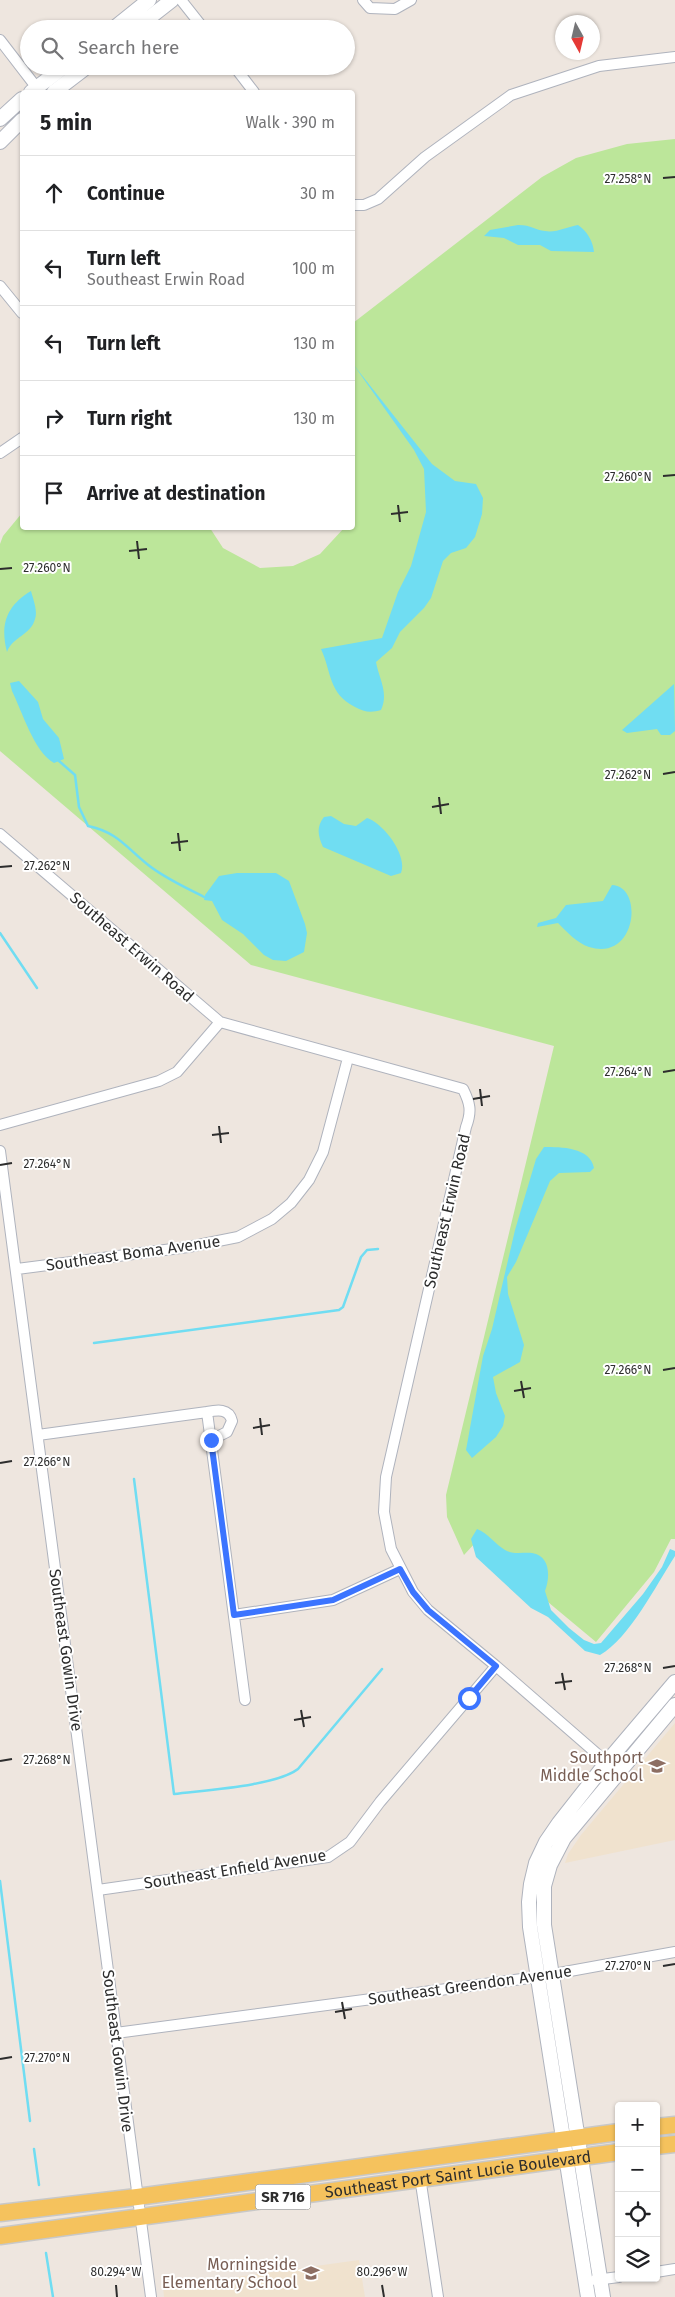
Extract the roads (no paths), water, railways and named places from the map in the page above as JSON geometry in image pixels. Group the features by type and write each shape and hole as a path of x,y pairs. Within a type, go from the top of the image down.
{"main road":[{"path":"660,2127 675,2125"},
{"name":"Southeast Port Saint Lucie Boulevard","path":"0,2213 137,2197 615,2133"},
{"path":"660,2146 675,2144"},
{"name":"Southeast Port Saint Lucie Boulevard","path":"0,2236 140,2218 420,2177 615,2153"}],"street":[{"path":"124,20 149,0"},
{"path":"147,20 172,0"},
{"path":"181,0 197,20"},
{"path":"363,0 370,8 395,9 412,0"},
{"path":"0,40 20,68"},
{"path":"355,204 364,205 378,198 425,157 511,95 598,66 675,57"},
{"path":"25,75 36,90"},
{"path":"38,90 55,75"},
{"path":"57,90 76,75"},
{"path":"241,75 252,90"},
{"path":"0,119 20,101"},
{"path":"0,142 20,122"},
{"path":"0,286 20,311"},
{"path":"0,454 20,439"},
{"name":"Southeast Erwin Road","path":"0,834 220,1022 463,1089 471,1109 386,1477 384,1512 391,1549 413,1592 428,1610 620,1773"},
{"path":"0,1125 160,1081 177,1072 220,1022"},
{"name":"Southeast Boma Avenue","path":"17,1269 188,1248 238,1237 272,1219 291,1203 309,1180 323,1152 348,1058"},
{"name":"Southeast Gowin Drive","path":"0,1152 17,1269 151,2297"},
{"path":"38,1434 207,1412 225,1411 229,1413 232,1421 227,1432 211,1440"},
{"path":"207,1412 245,1700"},
{"path":"234,1615 333,1600 400,1569"},
{"name":"Southeast Enfield Avenue","path":"98,1890 328,1857 350,1842 380,1802 496,1666"},
{"path":"572,2139 537,1977 529,1902 536,1863 558,1822 675,1682"},
{"path":"588,2297 572,2139 542,1905 544,1886 550,1864 564,1838 675,1705"},
{"name":"Southeast Greendon Avenue","path":"116,2034 537,1977 675,1952"},
{"path":"574,2158 603,2297"},
{"path":"420,2177 438,2297"},
{"path":"660,2271 675,2269"},
{"path":"585,2281 615,2277"}],"water":[{"path":"518,225 557,231 578,225 589,237 594,252 551,251 540,245 518,245 504,238 484,236 490,230"},
{"path":"355,367 432,464 455,481 476,484 483,498 482,514 475,537 466,548 451,553 443,561 431,598 424,608 400,632 392,648 376,662 384,692 383,704 381,710 365,711 346,701 335,689 321,649 382,638 398,592 411,566 426,512 424,469 414,450"},
{"path":"31,591 36,609 35,619 30,629 9,647 7,652 4,633 7,617 16,603"},
{"path":"19,681 38,702 43,719 59,738 64,759 54,763 40,750 12,691 10,683"},
{"path":"674,684 675,731 670,735 661,735 657,729 627,733 622,730"},
{"path":"331,816 344,824 356,826 367,818 380,826 398,849 402,866 401,873 391,876 323,847 319,835 320,824 324,817"},
{"path":"237,873 276,873 289,881 307,933 304,952 286,961 273,960 264,955 243,934 222,920 212,901 204,900 205,895 219,876"},
{"path":"612,885 622,889 629,897 631,909 630,922 626,934 617,944 605,949 589,947 576,940 558,923 537,927 538,923 556,918 566,905 603,901"},
{"path":"544,1147 566,1148 581,1152 587,1156 594,1168 590,1172 559,1173 550,1181 516,1262 507,1277 508,1294 524,1345 520,1362 493,1377 496,1393 505,1416 503,1426 496,1437 472,1458 466,1450 483,1356 492,1329 515,1230 536,1159"},
{"path":"477,1529 508,1552 532,1553 543,1558 548,1568 548,1580 545,1591 551,1610 584,1640 594,1644 601,1643 643,1594 662,1567 670,1549 675,1551 675,1556 632,1624 611,1647 600,1655 585,1651 548,1617 531,1608 476,1557 471,1539"}],"waterway":[{"path":"59,761 75,775 79,807 88,826 114,836 160,874 204,897"},
{"path":"0,933 37,988"},
{"path":"94,1343 339,1310 343,1307 361,1257 367,1250 378,1249"},
{"path":"134,1479 174,1794 221,1789 274,1780 298,1769 382,1669"},
{"path":"0,1881 30,2121"},
{"path":"34,2149 39,2185"},
{"path":"46,2253 53,2297"}],"place":[{"name":"Southport Middle School","path":"657,1766"},
{"name":"Morningside Elementary School","path":"311,2273"}]}
